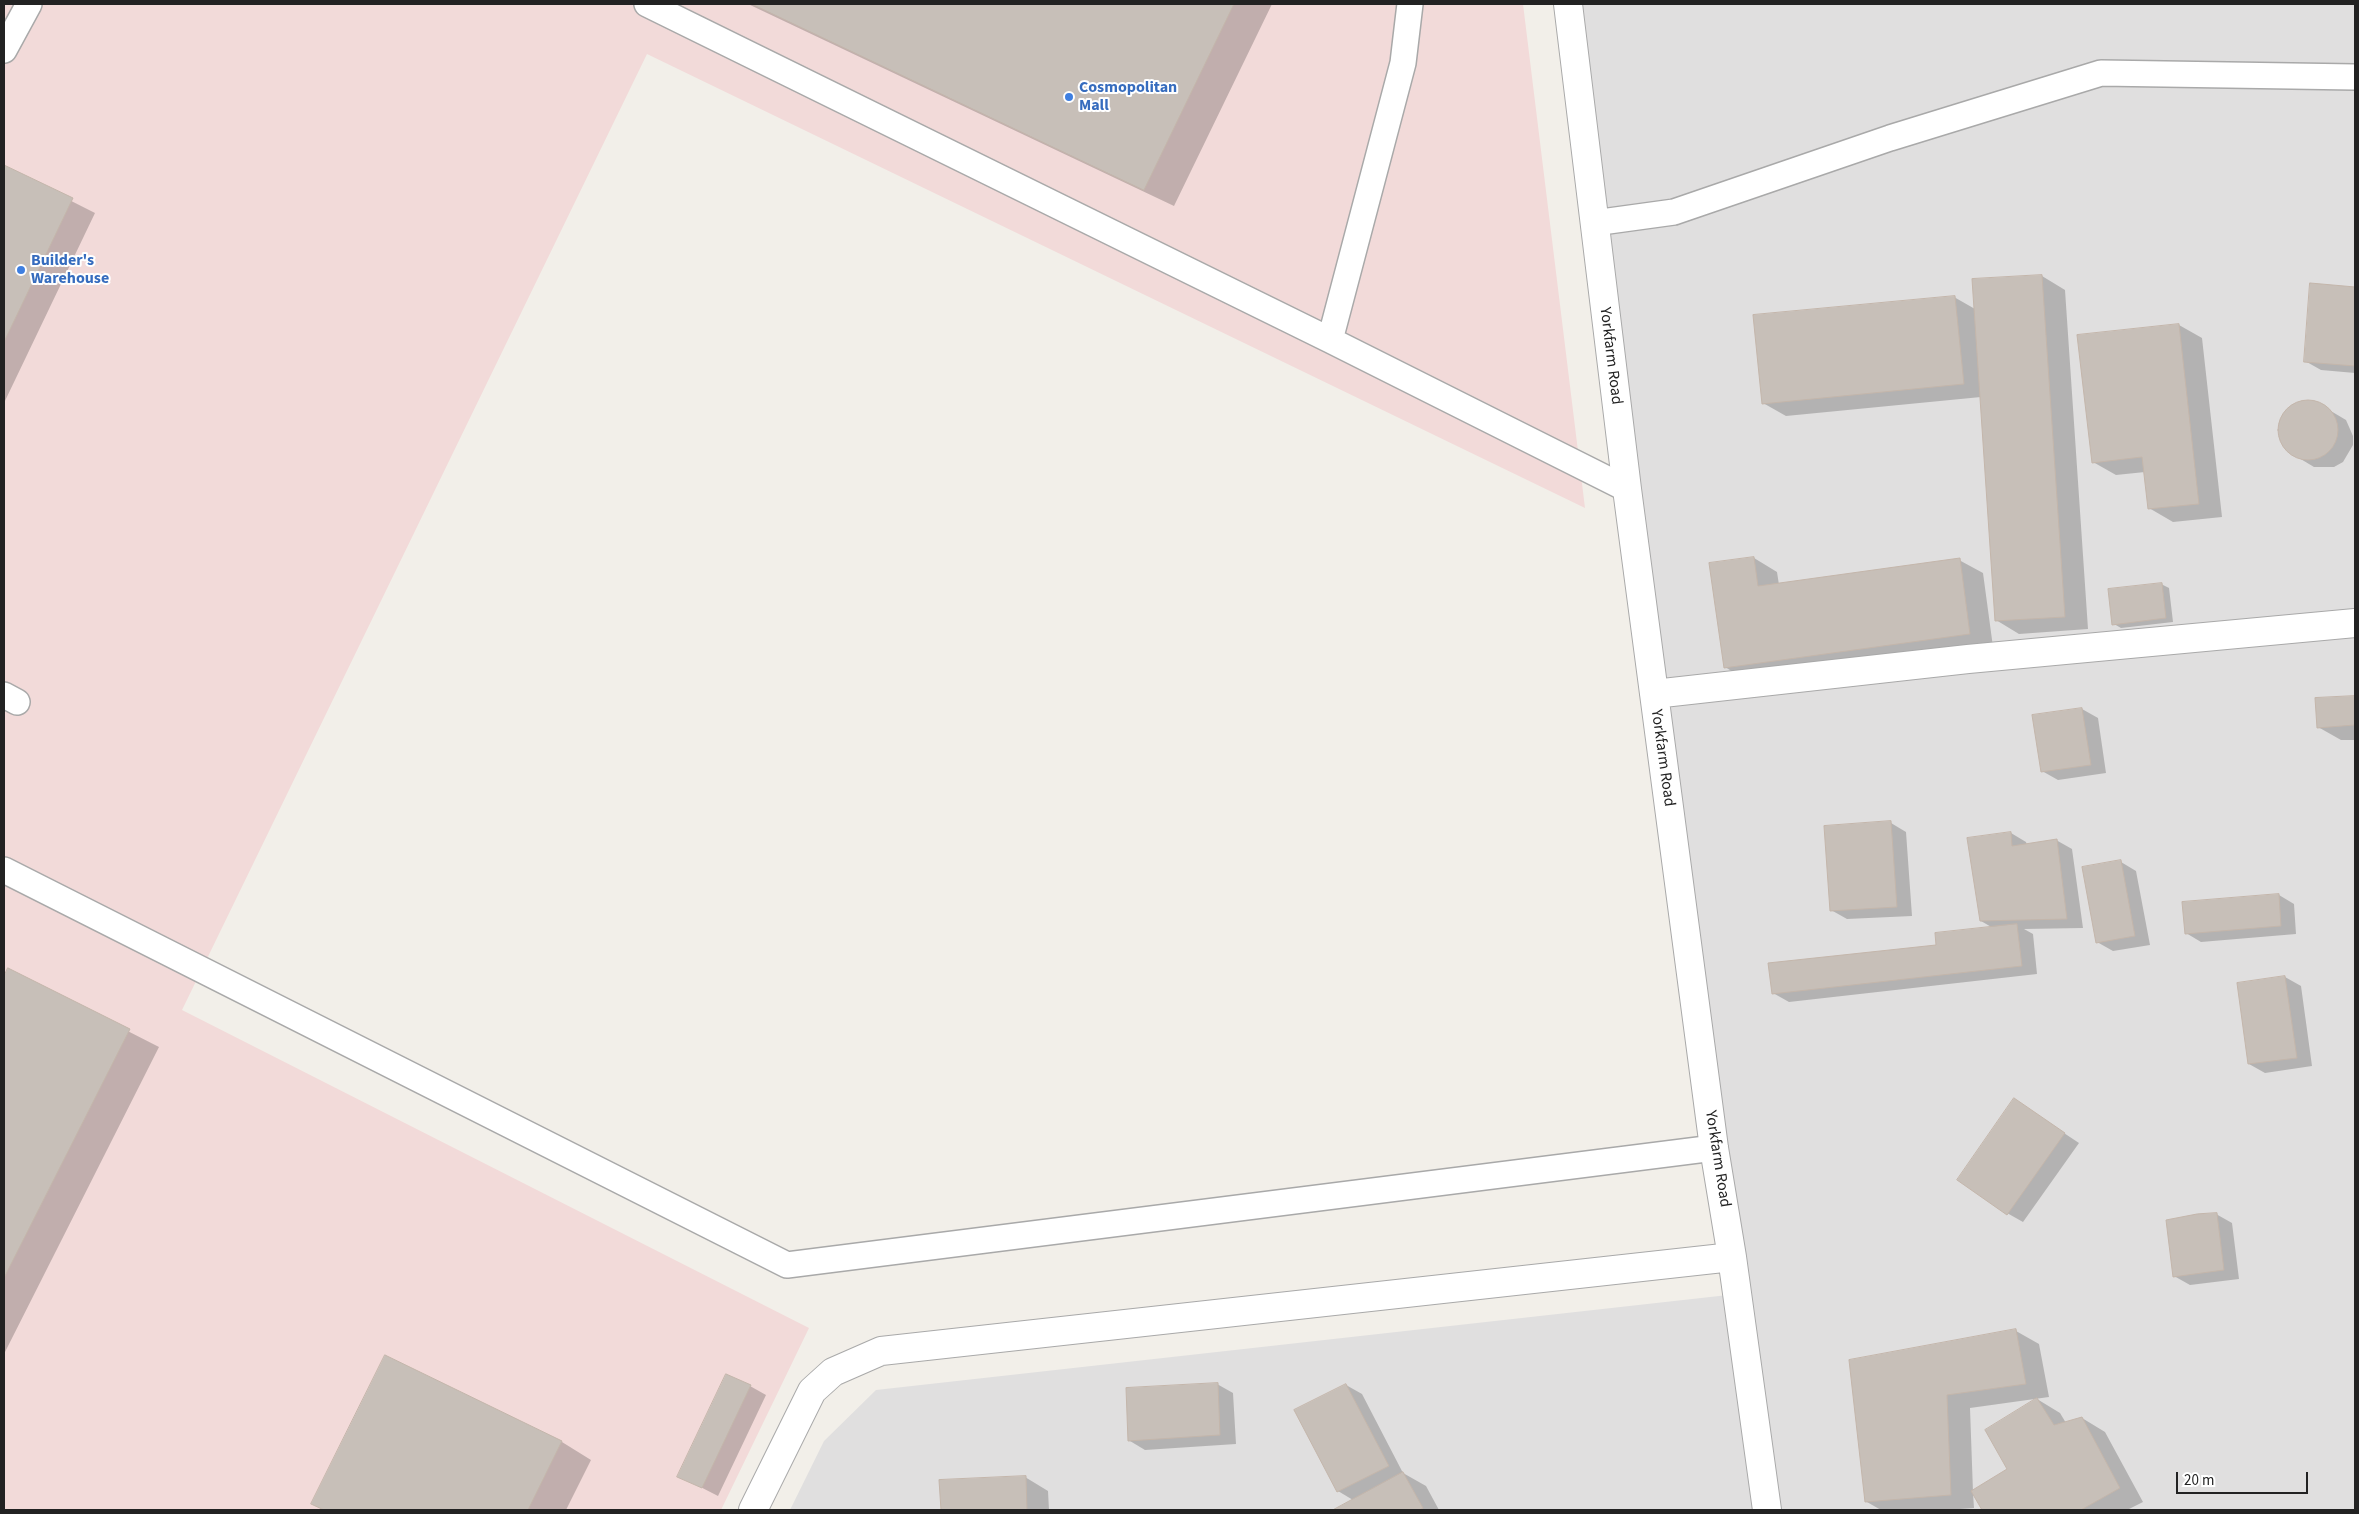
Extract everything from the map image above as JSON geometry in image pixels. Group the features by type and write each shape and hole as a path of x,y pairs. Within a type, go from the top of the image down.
{"street":[{"name":"Yorkfarm Road","path":"1568,4 1654,694 1714,1148 1732,1257 1767,1510"},
{"path":"1654,694 1968,659 2355,623"},
{"path":"753,1510 812,1391 833,1372 881,1352 1732,1257"}],"lane":[{"path":"4,50 29,4"},
{"path":"647,4 1627,488"},
{"path":"1330,340 1403,63 1410,4"},
{"path":"1594,224 1674,212 1890,138 2101,73 2355,78"},
{"path":"4,870 787,1265 1714,1148"}],"shaded area":[{"path":"4,4 1523,4 1585,508 647,54 182,1010 809,1328 721,1510 4,1510"},
{"path":"1569,4 2355,4 2355,1510 790,1510 824,1441 876,1390 1737,1294"}],"building":[{"name":"Cosmopolitan Mall","path":"752,4 1234,4 1144,190"},
{"name":"Builder's Warehouse","path":"4,165 73,198 4,342"},
{"path":"2042,275 2065,617 1995,621 1972,279"},
{"path":"2310,283 2355,287 2355,366 2304,362"},
{"path":"1955,296 1964,384 1762,404 1753,315"},
{"path":"2179,324 2199,504 2148,509 2142,457 2092,463 2077,335"},
{"path":"2308,400 2325,405 2333,413 2338,430 2333,447 2325,455 2308,460 2291,455 2283,447 2278,430 2283,413 2291,405"},
{"path":"1754,557 1758,586 1960,558 1970,634 1724,668 1709,563"},
{"path":"2162,583 2166,618 2112,625 2108,589"},
{"path":"2355,696 2355,725 2317,728 2315,698"},
{"path":"2082,708 2091,765 2041,772 2032,715"},
{"path":"1891,821 1897,907 1830,911 1824,826"},
{"path":"2011,832 2012,846 2057,839 2067,919 1980,921 1967,838"},
{"path":"2121,860 2135,936 2096,943 2082,867"},
{"path":"2279,894 2281,926 2185,934 2182,902"},
{"path":"2017,924 2022,966 1772,994 1768,963 1936,945 1935,933"},
{"path":"8,968 130,1029 4,1278 4,976"},
{"path":"2285,976 2297,1058 2248,1064 2237,983"},
{"path":"2014,1098 2065,1133 2007,1215 1957,1180"},
{"path":"2217,1213 2224,1270 2173,1277 2166,1220 2197,1214"},
{"path":"2016,1329 2026,1384 1947,1395 1951,1495 1865,1502 1849,1360"},
{"path":"385,1355 562,1441 528,1510 324,1510 311,1504"},
{"path":"726,1374 751,1385 702,1488 677,1477"},
{"path":"1218,1383 1220,1435 1128,1441 1126,1388"},
{"path":"1346,1384 1389,1466 1337,1492 1294,1410"},
{"path":"2037,1398 2054,1425 2082,1417 2120,1488 2081,1510 1982,1510 1971,1491 2007,1469 1985,1430"},
{"path":"1403,1472 1423,1508 1420,1510 1333,1510"},
{"path":"1026,1476 1027,1510 941,1510 939,1480"}],"place":[{"name":"Cosmopolitan Mall","path":"1069,97"},
{"name":"Builder's Warehouse","path":"21,270"}]}
